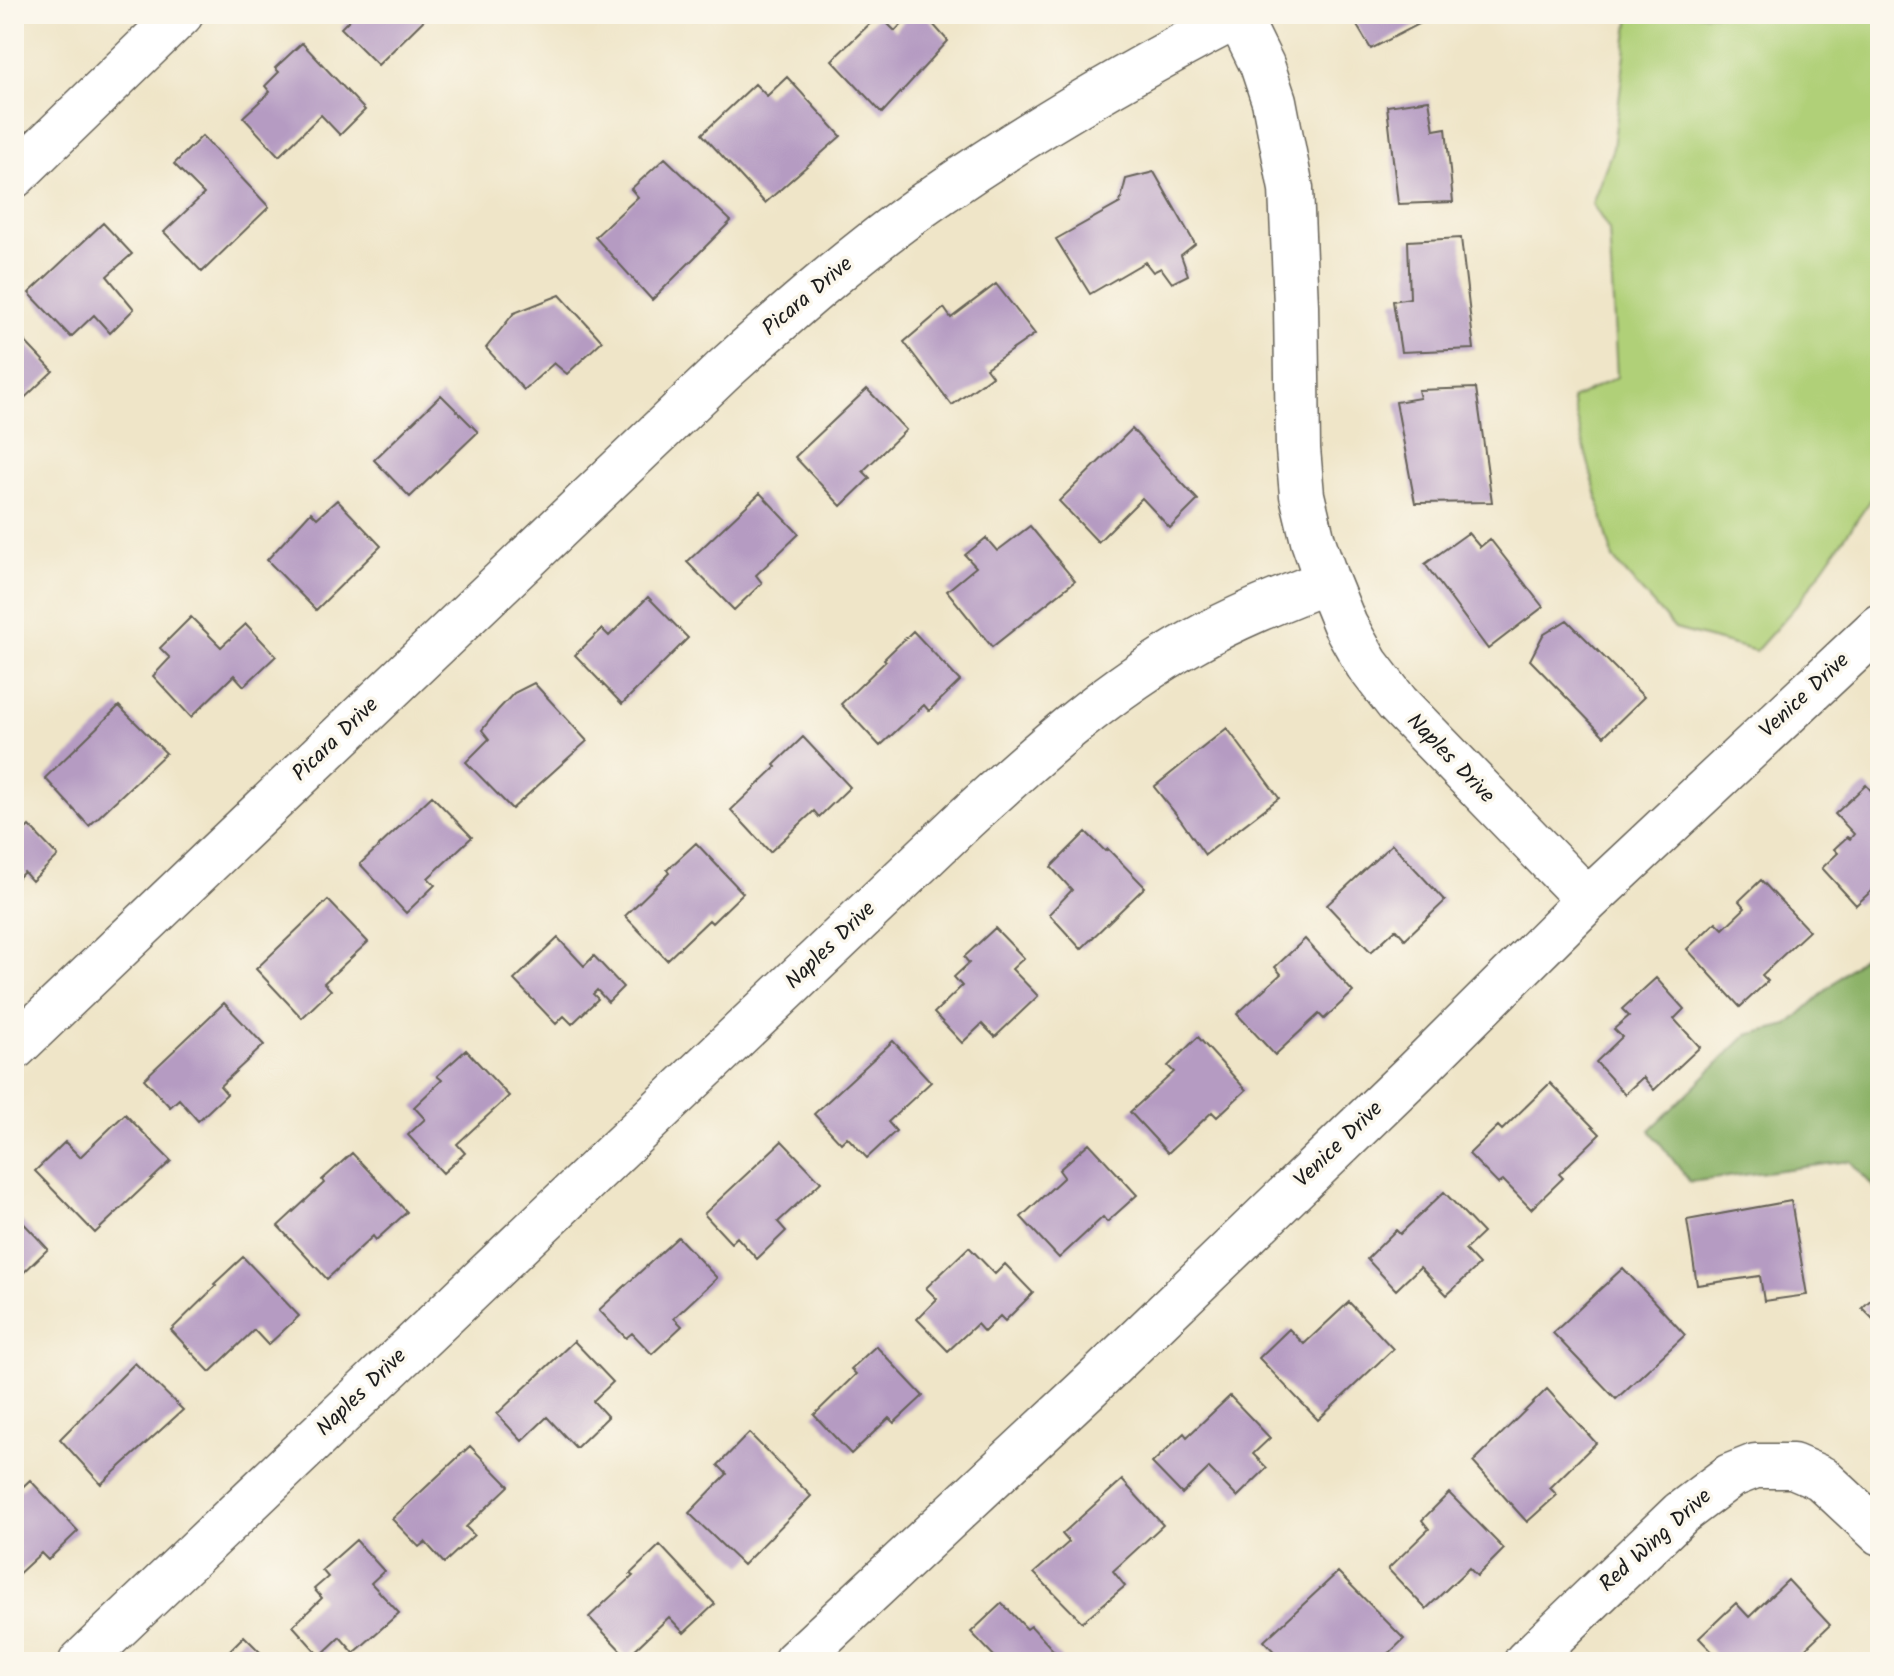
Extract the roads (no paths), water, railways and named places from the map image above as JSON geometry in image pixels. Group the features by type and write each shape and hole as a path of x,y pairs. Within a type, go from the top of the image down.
{"street":[{"path":"14,176 181,14"},
{"name":"Picara Drive","path":"14,1048 785,315 848,262 935,197 1099,92 1238,15 1262,65 1274,101 1291,189 1302,495 1327,581"},
{"name":"Naples Drive","path":"81,1662 1037,753 1106,697 1195,640 1327,581 1345,625 1367,664 1397,703 1588,900"},
{"name":"Venice Drive","path":"795,1662 1089,1387 1588,900 1880,626"},
{"name":"Red Wing Drive","path":"1526,1662 1681,1513 1730,1476 1755,1466 1793,1466 1821,1478 1880,1533"}]}
